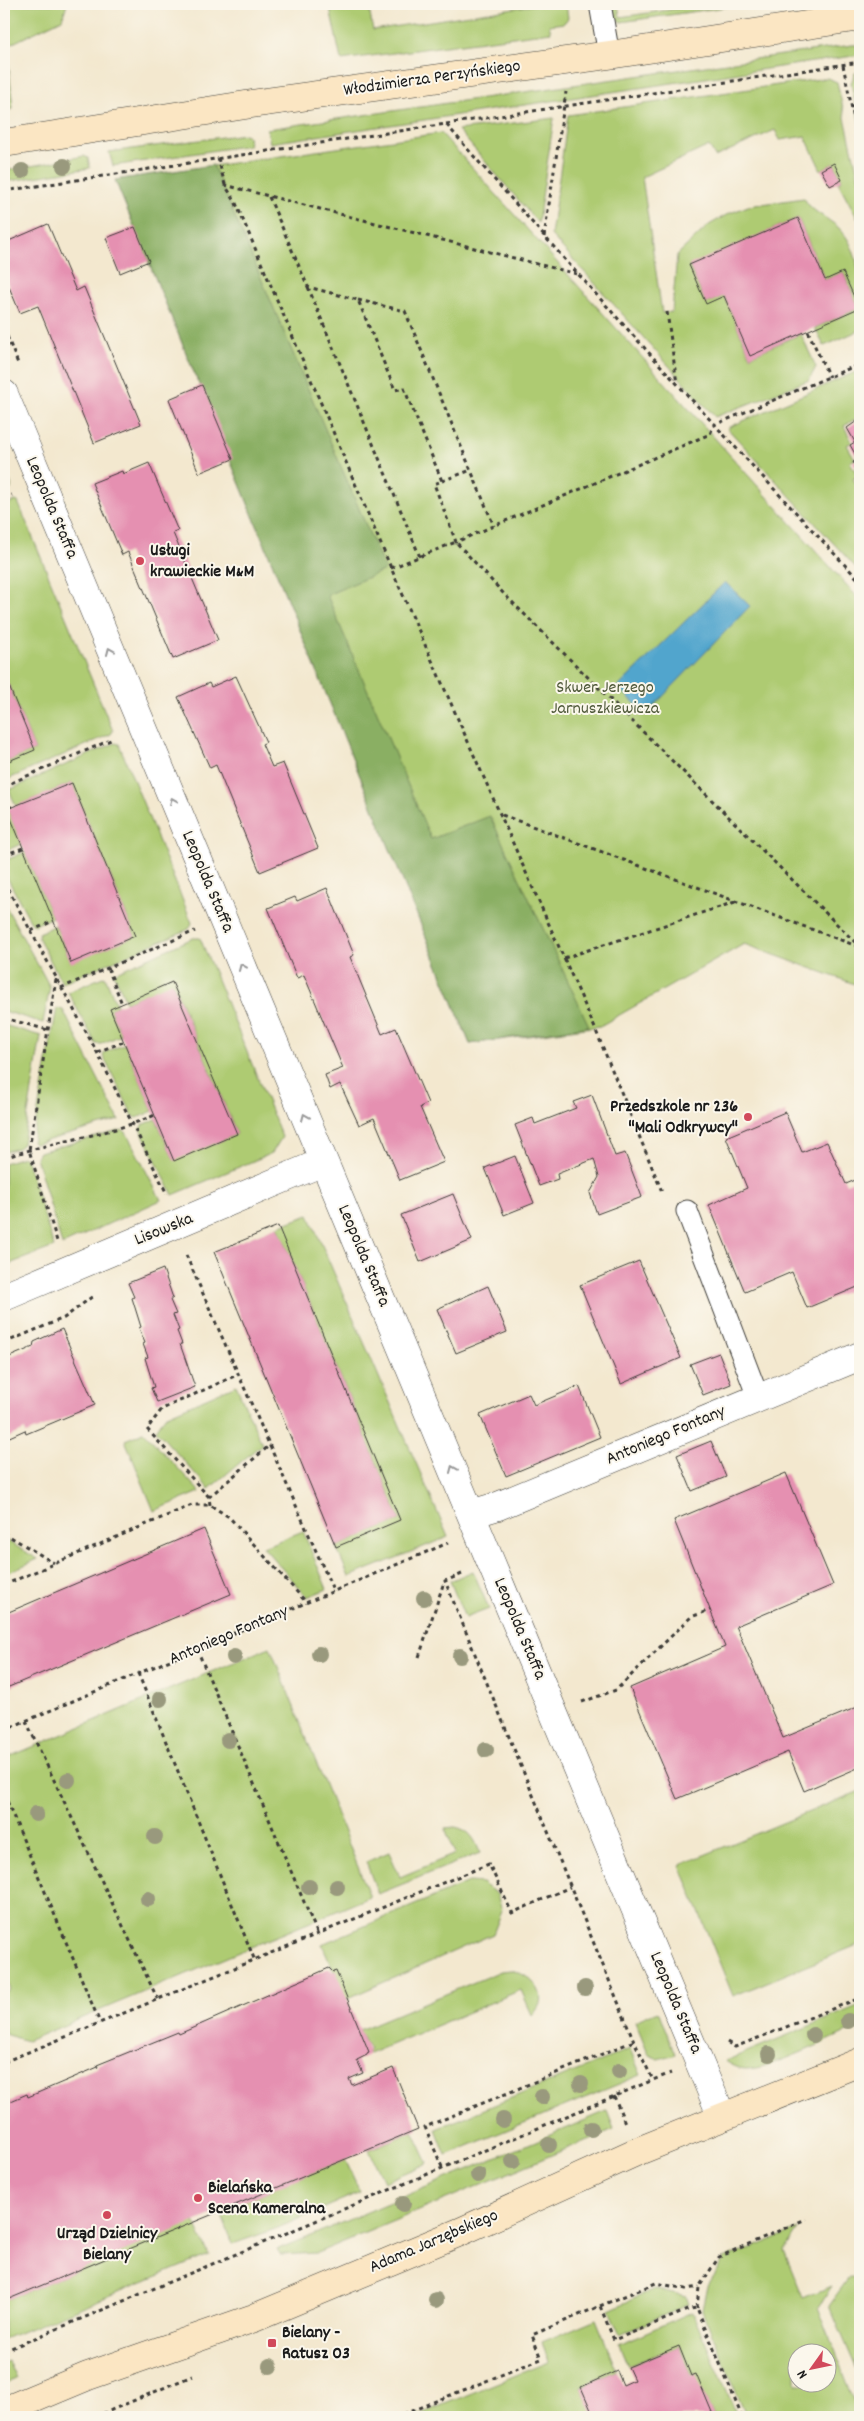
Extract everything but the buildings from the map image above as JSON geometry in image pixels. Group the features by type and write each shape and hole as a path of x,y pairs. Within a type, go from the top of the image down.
{"street":[{"name":"Włodzimierza Perzyńskiego","path":"4,143 283,99 609,55 860,17"},
{"name":"Leopolda Staffa","path":"4,394 722,2117"},
{"name":"Lisowska","path":"4,1297 323,1162"},
{"name":"Antoniego Fontany","path":"471,1514 498,1506 860,1356"},
{"name":"Adama Jarzębskiego","path":"4,2411 88,2376 254,2318 460,2232 636,2152 860,2062"}],"lane":[{"path":"600,4 609,55"},
{"path":"686,1211 758,1397"}],"path":[{"path":"4,191 860,62"},
{"path":"844,65 860,148"},
{"path":"544,237 563,106"},
{"path":"446,124 544,237 714,425 860,580"},
{"path":"218,158 225,185 235,202 391,568 564,958 665,1198"},
{"path":"225,185 577,274"},
{"path":"269,196 420,557"},
{"path":"308,287 405,311 494,526"},
{"path":"358,300 395,390 404,388 442,481"},
{"path":"667,312 677,384"},
{"path":"808,331 828,377"},
{"path":"391,568 710,434 714,425 860,364"},
{"path":"470,470 434,484 456,542 504,594 860,947"},
{"path":"4,786 121,735"},
{"path":"4,791 11,808"},
{"path":"501,815 860,947"},
{"path":"4,855 23,848"},
{"path":"4,882 97,1052 172,1203"},
{"path":"564,958 738,901"},
{"path":"31,931 54,921"},
{"path":"62,988 200,929"},
{"path":"108,968 122,1004"},
{"path":"56,978 29,1150 57,1242"},
{"path":"4,1018 48,1030"},
{"path":"97,1052 123,1042"},
{"path":"4,1158 29,1150 133,1125 155,1115"},
{"path":"186,1254 334,1592"},
{"path":"210,1505 209,1497 147,1429 162,1409 238,1374"},
{"path":"209,1497 270,1445"},
{"path":"4,1585 192,1505 210,1505 228,1517 307,1603"},
{"path":"4,1533 55,1563"},
{"name":"Antoniego Fontany","path":"4,1730 453,1541"},
{"path":"444,1581 465,1573"},
{"path":"444,1581 634,2042 653,2080"},
{"path":"419,1657 444,1581"},
{"path":"580,1703 616,1690 691,1617 710,1610"},
{"path":"197,1649 318,1935"},
{"path":"138,1674 255,1961"},
{"path":"26,1721 158,2000"},
{"path":"4,1794 100,2023"},
{"path":"4,2062 255,1961 488,1864 512,1913 570,1887"},
{"path":"442,2167 425,2127 634,2042"},
{"path":"4,2351 699,2060 735,2047"},
{"path":"742,2417 697,2308 699,2287 719,2257 806,2219"},
{"path":"396,2417 541,2359 532,2335 656,2283 686,2289 699,2287"},
{"path":"600,2306 614,2340 690,2309 697,2308"}],"green space":[{"path":"4,4 67,4 62,19 7,46 13,109 4,112"},
{"path":"329,4 368,4 373,30 540,4 566,4 568,18 564,23 549,25 551,32 341,60"},
{"path":"618,4 620,17 711,4 747,4 621,22 616,19 614,9"},
{"path":"860,45 860,55 270,143 267,129"},
{"path":"860,72 860,126 851,83 855,73"},
{"path":"827,78 837,82 860,184 860,223 838,182 842,180 834,163 821,170 805,136 780,140 775,130 715,157 709,146 642,177 662,313 672,312 677,255 709,225 728,214 748,206 804,198 815,211 839,228 847,238 857,262 860,289 860,330 824,346 815,328 859,308 843,272 825,280 798,218 689,266 706,304 724,296 750,356 801,334 816,367 809,380 715,417 551,235 568,115"},
{"path":"554,118 538,223 458,130"},
{"name":"Skwer Jerzego Jarnuszkiewicza","path":"441,133 860,600 860,986 744,944 600,1026 470,1044 115,180"},
{"path":"245,134 248,136 249,145 113,166 109,152"},
{"path":"84,156 88,158 90,168 4,182 4,171"},
{"path":"213,165 385,570 327,595 431,839 490,816 589,1026 470,1044 115,180"},
{"path":"860,370 860,416 844,426 852,442 847,445 855,459 850,462 858,476 853,479 860,490 860,495 857,497 860,503 860,572 727,428"},
{"path":"4,466 11,489 4,492"},
{"path":"15,501 18,502 113,731 111,734 4,781 4,763 35,750 4,674 4,506"},
{"path":"115,743 119,744 192,923 189,929 62,983 38,937 39,933 55,925 71,962 135,936 72,783 16,806 9,790"},
{"path":"4,801 22,844 4,851"},
{"path":"25,852 52,917 35,925 32,924 4,872 4,861"},
{"path":"4,903 50,987 43,1023 4,1011"},
{"path":"193,938 200,938 282,1137 272,1153 173,1195 140,1129 143,1125 156,1119 174,1160 237,1134 173,983 126,1002 114,973"},
{"path":"105,976 117,1006 110,1009 121,1035 101,1044 96,1044 68,992"},
{"path":"57,1008 63,1010 119,1120 35,1144 32,1142"},
{"path":"4,1025 41,1036 23,1144 18,1148 4,1152"},
{"path":"125,1044 153,1111 137,1118 133,1116 103,1056 105,1052"},
{"path":"122,1130 126,1132 161,1200 62,1245 36,1157 39,1152"},
{"path":"23,1157 26,1158 54,1247 4,1266 4,1163"},
{"path":"309,1215 448,1537 349,1577 336,1547 400,1520 278,1226"},
{"path":"236,1385 262,1444 209,1489 156,1430 165,1416"},
{"path":"144,1432 200,1492 154,1511 125,1440"},
{"path":"303,1531 327,1589 307,1597 263,1547"},
{"path":"4,1539 38,1559 4,1574"},
{"path":"473,1571 489,1609 465,1618 450,1581"},
{"path":"270,1647 370,1897 27,2041 4,2034 4,1993 10,1990 4,1975 4,1759"},
{"path":"860,1791 860,1944 733,1996 680,1865"},
{"path":"455,1827 465,1830 471,1836 480,1853 378,1894 366,1862 389,1852 400,1877 455,1854 445,1828"},
{"path":"469,1882 482,1883 497,1894 502,1911 493,1934 346,1999 322,1944"},
{"path":"511,1970 526,1977 540,1994 541,2001 532,2015 521,1990 369,2054 367,2052 370,2050 359,2030 501,1971"},
{"path":"860,2005 860,2026 803,2052 758,2068 738,2068 725,2061"},
{"path":"655,2012 659,2013 675,2054 659,2059 649,2055 635,2021"},
{"path":"630,2049 641,2075 446,2155 436,2129"},
{"path":"607,2111 614,2129 317,2253 280,2255 277,2250"},
{"path":"413,2131 428,2163 384,2182 369,2150"},
{"path":"345,2159 360,2192 278,2228 233,2244 220,2211"},
{"path":"194,2221 209,2255 4,2339 4,2301"},
{"path":"798,2229 784,2251 803,2298 832,2286 818,2307 832,2344 786,2344 786,2394 836,2394 836,2354 860,2417 747,2417 702,2310 707,2286 724,2259"},
{"path":"860,2274 860,2377 829,2305 848,2279"},
{"path":"655,2289 686,2296 689,2304 620,2335 609,2310"},
{"path":"692,2312 738,2417 714,2417 695,2374 691,2375 679,2346 628,2366 619,2344"},
{"path":"596,2319 617,2371 581,2386 595,2417 413,2417 548,2362 542,2342"},
{"path":"8,2361 16,2379 4,2384 4,2363"}],"water":[{"path":"725,582 750,606 646,714 618,687"}],"place":[{"name":"Usługi krawieckie M&M","path":"140,561"},
{"name":"Przedszkole nr 236 \"Mali Odkrywcy\"","path":"748,1117"},
{"name":"Bielańska Scena Kameralna","path":"198,2198"},
{"name":"Urząd Dzielnicy Bielany","path":"107,2215"},
{"name":"Bielany - Ratusz 03","path":"272,2343"}]}
